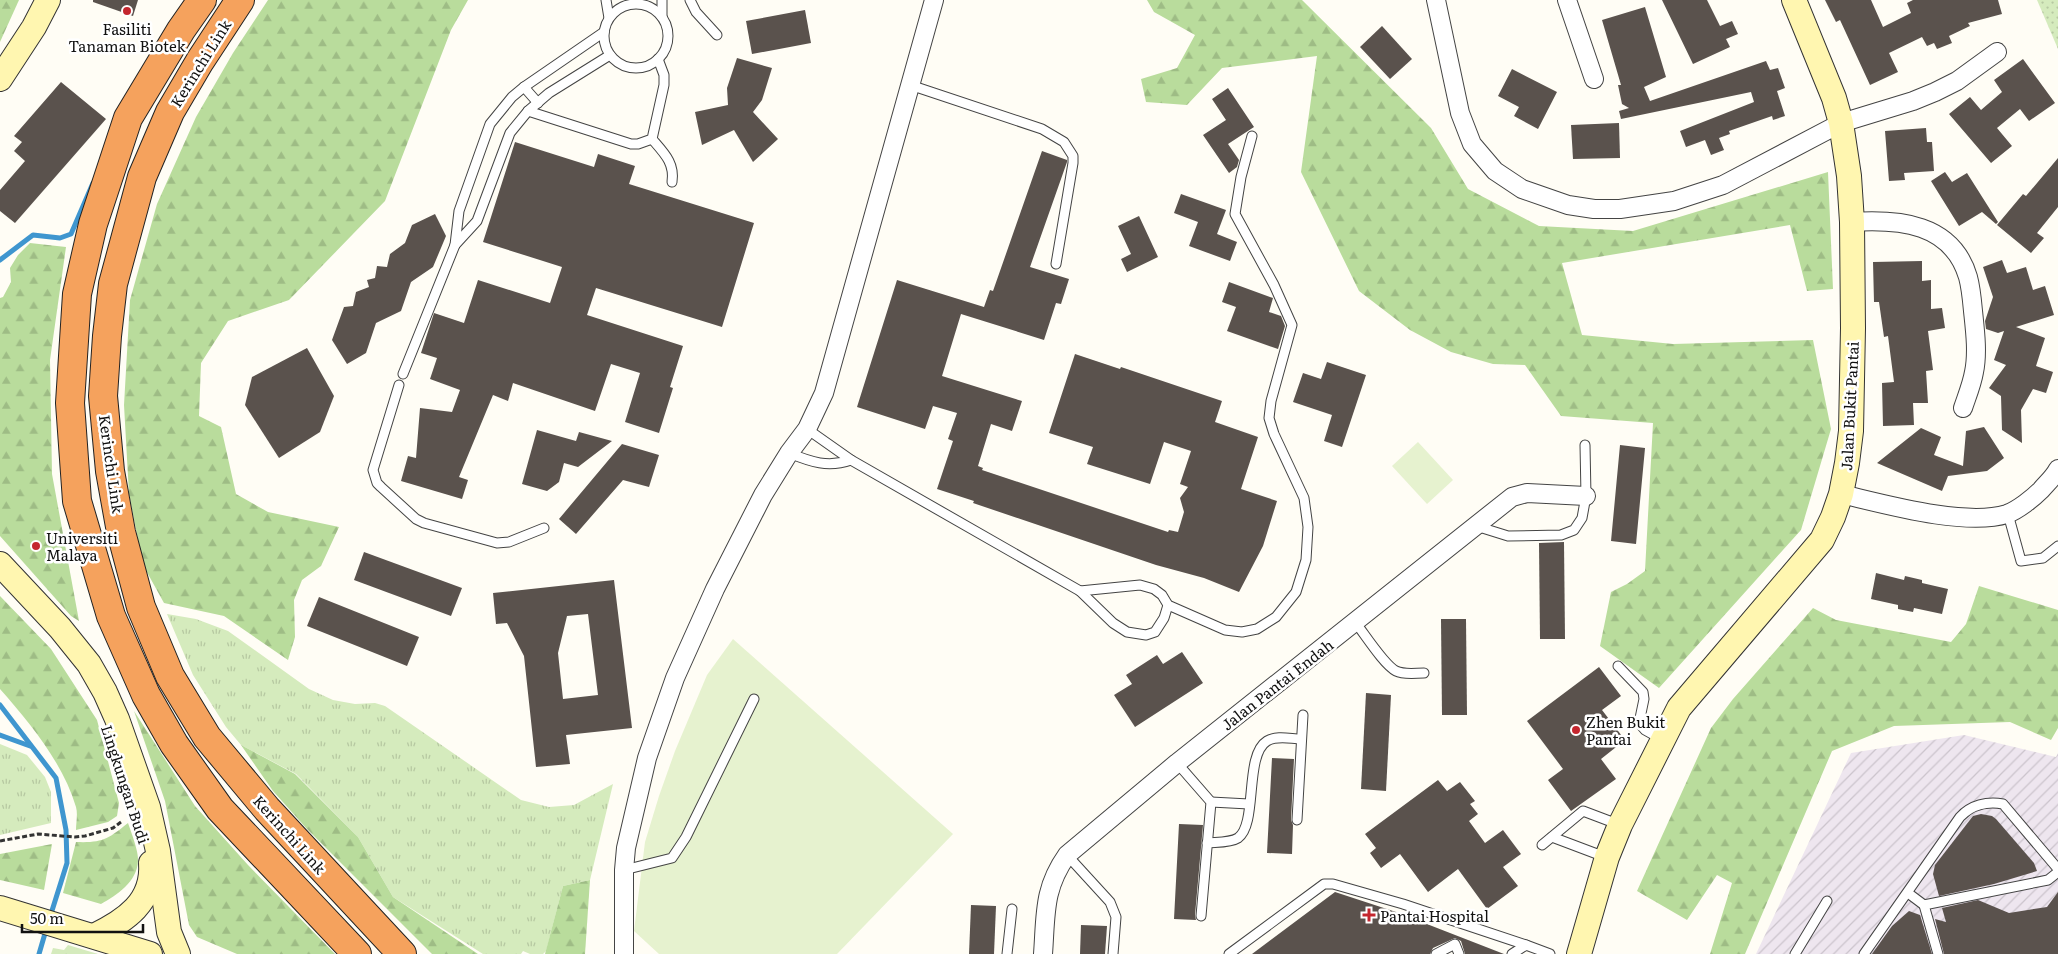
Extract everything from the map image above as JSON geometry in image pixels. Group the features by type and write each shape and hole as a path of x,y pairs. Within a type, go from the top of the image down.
{"highway":[{"path":"202,0 181,30 128,118 93,224 77,294 70,403 77,501 111,616 146,695 174,744 220,809 357,954"},
{"name":"Kerinchi Link","path":"240,0 200,61 170,112 142,177 113,284 108,327 103,396 110,471 121,532 141,607 170,676 202,729 267,810 402,954"}],"street":[{"path":"0,79 34,27 48,0"},
{"path":"624,954 624,870 626,848 647,758 675,678 719,581 763,495 789,453 807,429 824,393 934,0"},
{"path":"1436,0 1460,113 1472,144 1496,171 1522,189 1568,205 1594,209 1620,210 1674,202 1722,185 1841,123 1913,101 1935,92 1957,80 1996,52"},
{"path":"1567,0 1594,79"},
{"name":"Jalan Bukit Pantai","path":"1579,954 1607,857 1620,825 1679,708 1822,540 1841,494 1848,463 1853,328 1852,222 1849,176 1841,123 1834,98 1794,0"},
{"path":"1852,222 1871,221 1911,224 1939,236 1958,254 1968,277 1975,338 1975,370 1963,408"},
{"path":"1841,494 1908,509 1972,518 2008,514 2035,496 2056,475 2058,469"},
{"name":"Jalan Pantai Endah","path":"1042,954 1049,890 1055,872 1067,855 1177,763 1512,497 1519,494 1586,496"},
{"name":"Lingkungan Budi","path":"0,564 60,628 89,664 117,718 148,807 158,851 169,932 178,954"},
{"name":"Lingkungan Budi","path":"0,581 76,668 92,693 116,744 150,855 152,874 149,888 143,900 132,913 112,927 85,934"},
{"path":"0,908 150,954"}],"lane":[{"path":"606,0 609,18"},
{"path":"662,0 662,17 668,34 664,52 658,59 649,65 639,68 628,67 610,55 604,40 604,32 609,18 623,4 638,3 648,5 662,17"},
{"path":"690,0 696,12 717,35"},
{"path":"403,374 455,245 459,211 490,124 512,97 604,32"},
{"path":"455,245 477,221 510,133 528,111 549,93 610,55"},
{"path":"658,59 664,75 664,85 652,139 673,167 672,182"},
{"path":"910,84 1042,129 1064,142 1072,156 1073,163 1056,264"},
{"path":"524,88 538,103"},
{"path":"528,111 631,144 638,144 652,139"},
{"path":"1080,591 1140,585 1154,589 1162,595 1168,605 1225,630 1242,632 1257,629 1276,617 1296,592 1306,560 1308,527 1304,498 1274,434 1269,418 1271,401 1291,333 1291,321 1235,214 1241,178 1252,136"},
{"path":"399,385 373,470 381,487 416,519 424,523 497,543 509,542 544,528"},
{"path":"807,429 851,460 1080,591 1112,623 1128,632 1146,635 1154,632 1164,618 1168,605"},
{"path":"1476,526 1505,536 1568,534 1579,525 1586,496 1585,445"},
{"path":"789,453 811,462 838,465 851,460"},
{"path":"2008,514 2021,561 2043,558 2058,546"},
{"path":"1355,622 1389,665 1397,671 1407,673 1424,672"},
{"path":"1618,666 1643,692 1644,699 1639,723 1645,730 1663,741"},
{"path":"624,870 672,858 686,837 754,699"},
{"path":"1297,820 1303,715"},
{"path":"1207,843 1233,841 1246,828 1257,756 1262,744 1274,738 1301,739"},
{"path":"1177,763 1211,802 1249,804"},
{"path":"1202,916 1211,802"},
{"path":"1864,954 1960,817 1973,807 1986,804 2003,804 2058,871 2048,880 1924,905"},
{"path":"1542,845 1583,811 1620,825"},
{"path":"1552,837 1607,857"},
{"path":"1067,855 1110,902 1116,918 1113,954"},
{"path":"1229,954 1324,884 1333,884 1403,904 1526,945 1547,954"},
{"path":"1908,893 1924,905 1938,954"},
{"path":"1795,954 1827,901"},
{"path":"1007,954 1012,910"},
{"path":"1436,954 1454,944 1459,954"},
{"path":"1512,954 1526,945"}],"path":[{"path":"0,841 38,834 75,837 103,832 121,822"}],"shaded area":[{"path":"1964,735 2056,757 2058,753 2058,954 1756,954 1851,753"}],"green space":[{"path":"0,0 19,0 0,42"},
{"path":"268,0 468,0 451,30 385,201 289,300 228,321 201,363 199,416 221,427 236,494 268,512 339,527 321,566 302,580 294,600 295,637 288,660 224,616 164,603 143,565 129,494 124,405 130,300 157,204 196,117 233,53"},
{"path":"1147,0 1302,0 1431,128 1468,189 1539,226 1633,231 1828,172 1833,289 1807,291 1790,225 1562,263 1582,335 1673,344 1813,340 1831,429 1801,530 1659,688 1600,646 1611,592 1627,584 1645,571 1653,423 1561,416 1525,365 1493,364 1451,352 1410,330 1359,291 1301,172 1317,56 1222,68 1187,105 1146,102 1141,79 1177,68 1195,35 1154,12"},
{"path":"2037,0 2058,0 2058,49"},
{"path":"30,243 66,247 50,360 52,474 79,621 71,616 0,536 0,298 3,297 11,282 10,268 18,255"},
{"path":"1418,442 1453,480 1427,504 1392,466"},
{"path":"1979,586 2058,610 2058,728 2051,740 2010,722 1894,726 1832,751 1745,954 1710,954 1732,883 1717,875 1687,920 1637,891 1711,728 1733,699 1813,608 1836,620 1951,642 1966,624"},
{"path":"0,596 51,649 97,720 119,803 117,816 108,822 76,830 76,807 63,775 34,730 0,689"},
{"path":"167,614 196,619 228,631 309,689 333,700 355,704 375,703 385,706 521,800 549,807 574,805 613,784 590,880 563,886 546,951 543,954 530,954 523,951 521,954 483,954 393,897 358,837 296,774 241,745 226,727 193,675"},
{"path":"733,639 953,834 837,954 659,954 634,931 645,842 659,796 675,751 707,675"},
{"path":"134,711 195,806 248,865 335,954 237,954 197,937 189,925 165,801"},
{"path":"0,744 27,755 45,777 51,792 51,823 0,835"},
{"path":"241,745 295,774 358,837 393,897 478,954 432,954 307,829 273,791"},
{"path":"128,823 136,847 138,861 134,875 125,887 101,904 63,893 76,842 93,842 105,839"},
{"path":"52,844 44,890 0,880 0,854"},
{"path":"590,880 585,954 545,954 563,886"},
{"path":"68,945 98,954 51,954 53,948 64,950"}],"building":[{"name":"Fasiliti Tanaman Biotek","path":"93,0 138,0 133,16 93,2"},
{"path":"1662,0 1707,0 1720,26 1732,21 1738,34 1726,39 1730,47 1693,64"},
{"path":"1825,0 1871,0 1883,27 1911,13 1907,3 1913,0 1998,0 2002,14 1968,23 1970,26 1949,36 1952,43 1937,49 1934,43 1927,46 1922,37 1889,53 1898,72 1870,85 1840,20 1836,22"},
{"path":"1645,7 1666,77 1644,87 1650,101 1766,61 1770,70 1778,68 1785,88 1777,91 1785,116 1773,120 1772,116 1729,131 1730,134 1719,138 1724,150 1711,155 1705,140 1686,147 1680,131 1754,102 1751,92 1621,119 1619,111 1629,108 1622,104 1618,85 1621,85 1602,20"},
{"path":"805,10 811,43 752,54 746,21"},
{"path":"1382,26 1412,59 1390,79 1360,47"},
{"path":"737,58 772,68 762,100 753,112 778,139 753,162 734,130 702,145 695,112 728,105 727,88"},
{"path":"2023,59 2055,103 2029,121 2020,109 1997,128 2012,146 1991,163 1949,114 1970,97 1981,110 2002,92 1994,80"},
{"path":"1512,69 1557,92 1538,129 1514,116 1519,107 1498,96"},
{"path":"61,82 106,119 15,223 0,211 0,190 25,161 14,151 22,142 14,136"},
{"path":"1228,88 1254,127 1228,144 1239,160 1237,167 1229,173 1203,135 1226,120 1212,99"},
{"path":"1619,123 1620,158 1573,159 1571,125"},
{"path":"1926,128 1927,142 1932,142 1934,171 1904,173 1905,180 1889,181 1885,131"},
{"path":"515,142 594,167 598,154 635,166 629,184 754,223 722,327 596,288 587,315 683,346 670,387 673,388 659,433 625,422 640,373 611,364 595,411 513,383 508,401 493,395 459,477 468,480 462,499 401,481 408,456 416,458 420,408 452,412 460,390 430,379 437,358 421,353 434,313 464,323 478,280 550,303 562,267 483,242"},
{"path":"1042,151 1067,160 1067,162 1030,267 1069,279 1061,304 1056,303 1044,340 961,314 942,376 1022,401 1012,431 991,424 978,466 983,468 982,470 1168,532 1169,530 1178,532 1184,512 1180,498 1188,487 1180,484 1191,451 1164,442 1150,484 1087,464 1093,447 1049,433 1075,354 1120,369 1121,367 1222,401 1215,422 1258,437 1241,489 1277,501 1263,546 1239,592 1204,578 1156,565 937,489 953,441 948,439 957,413 933,406 925,429 857,407 897,280 984,307 990,290 993,291"},
{"path":"2058,158 2058,207 2037,233 2044,238 2031,253 1997,225 2023,194 2026,196"},
{"path":"1945,172 1952,182 1967,173 1998,222 1996,224 1982,212 1959,226 1931,181"},
{"path":"1181,194 1226,210 1217,234 1237,242 1230,261 1189,246 1198,222 1174,213"},
{"path":"435,214 446,236 433,267 411,282 401,311 376,323 366,353 347,364 332,340 344,307 353,306 356,292 369,287 367,280 375,278 377,266 387,267 390,254 405,243 412,225"},
{"path":"1139,216 1158,257 1127,272 1121,259 1131,254 1118,226"},
{"path":"2002,260 2007,273 2026,267 2033,290 2045,286 2054,315 2016,327 2045,338 2036,366 2053,372 2046,393 2033,389 2021,410 2022,443 2002,430 2001,396 1989,388 2006,365 1994,360 2004,331 1998,333 1986,329 1985,321 1993,297 1983,267"},
{"path":"1922,261 1922,281 1931,280 1931,309 1942,308 1945,328 1928,331 1933,370 1926,371 1928,403 1913,403 1914,425 1883,426 1882,383 1894,382 1888,336 1884,337 1879,302 1874,302 1873,262"},
{"path":"1229,282 1273,298 1269,312 1281,316 1285,326 1278,349 1227,331 1236,307 1222,302"},
{"path":"307,348 334,396 320,432 279,458 245,405 252,377"},
{"path":"1327,362 1366,375 1342,447 1324,441 1332,415 1293,402 1303,373 1321,379"},
{"path":"1984,427 2004,458 1987,471 1948,476 1942,491 1877,463 1921,428 1941,437 1934,455 1963,466 1966,431"},
{"path":"537,430 576,441 579,432 612,441 578,467 564,463 559,482 547,491 522,484"},
{"path":"622,444 659,455 649,487 623,480 576,534 559,519"},
{"path":"1620,445 1645,448 1636,544 1611,541"},
{"path":"1564,542 1565,639 1540,639 1539,543"},
{"path":"364,552 462,588 451,616 354,580"},
{"path":"1876,573 1904,580 1905,576 1922,580 1922,583 1948,589 1942,614 1914,608 1913,612 1898,609 1898,605 1871,599"},
{"path":"614,580 632,728 566,735 570,764 536,767 524,656 507,623 496,624 493,593","holes":["588,614 598,695 563,699 558,653 567,616"]},
{"path":"319,597 419,637 407,666 307,626"},
{"path":"1441,619 1466,619 1467,715 1442,715"},
{"path":"1182,652 1203,683 1135,727 1114,695 1132,684 1126,675 1157,655 1163,664"},
{"name":"Zhen Bukit Pantai","path":"1599,667 1621,696 1602,710 1625,740 1601,759 1616,779 1571,811 1548,780 1563,769 1527,721"},
{"path":"1366,693 1391,695 1386,791 1361,789"},
{"path":"1272,758 1294,759 1291,820 1293,825 1292,854 1267,853"},
{"path":"1438,780 1447,791 1460,782 1475,801 1470,804 1478,814 1469,821 1485,843 1503,830 1521,854 1503,867 1518,886 1487,909 1458,869 1428,892 1400,854 1381,868 1370,853 1376,848 1365,834"},
{"path":"1981,814 1992,816 1996,819 2034,863 2037,871 1994,884 1939,896 1933,874 1935,865 1973,816"},
{"path":"1179,824 1203,825 1196,920 1174,919"},
{"path":"1335,892 1396,912 1504,954 1465,954 1461,941 1455,938 1433,948 1430,954 1252,954"},
{"path":"2058,892 2058,954 1944,954 1935,919 1946,922 1942,908 1978,900 2009,913 2047,907"},
{"path":"971,905 996,906 994,954 969,954"},
{"path":"1909,911 1920,915 1932,954 1872,954 1892,926"},
{"path":"1081,925 1107,926 1105,954 1080,954"}],"waterway":[{"path":"0,260 33,235 60,238 71,234 93,183"},
{"path":"0,705 56,778 66,830 67,863 50,917"},
{"path":"0,735 30,746"},
{"path":"39,954 46,930"}],"place":[{"name":"Fasiliti Tanaman Biotek","path":"127,11"},
{"name":"Universiti Malaya","path":"36,546"},
{"name":"Zhen Bukit Pantai","path":"1576,730"},
{"name":"Pantai Hospital","path":"1369,915"}]}
